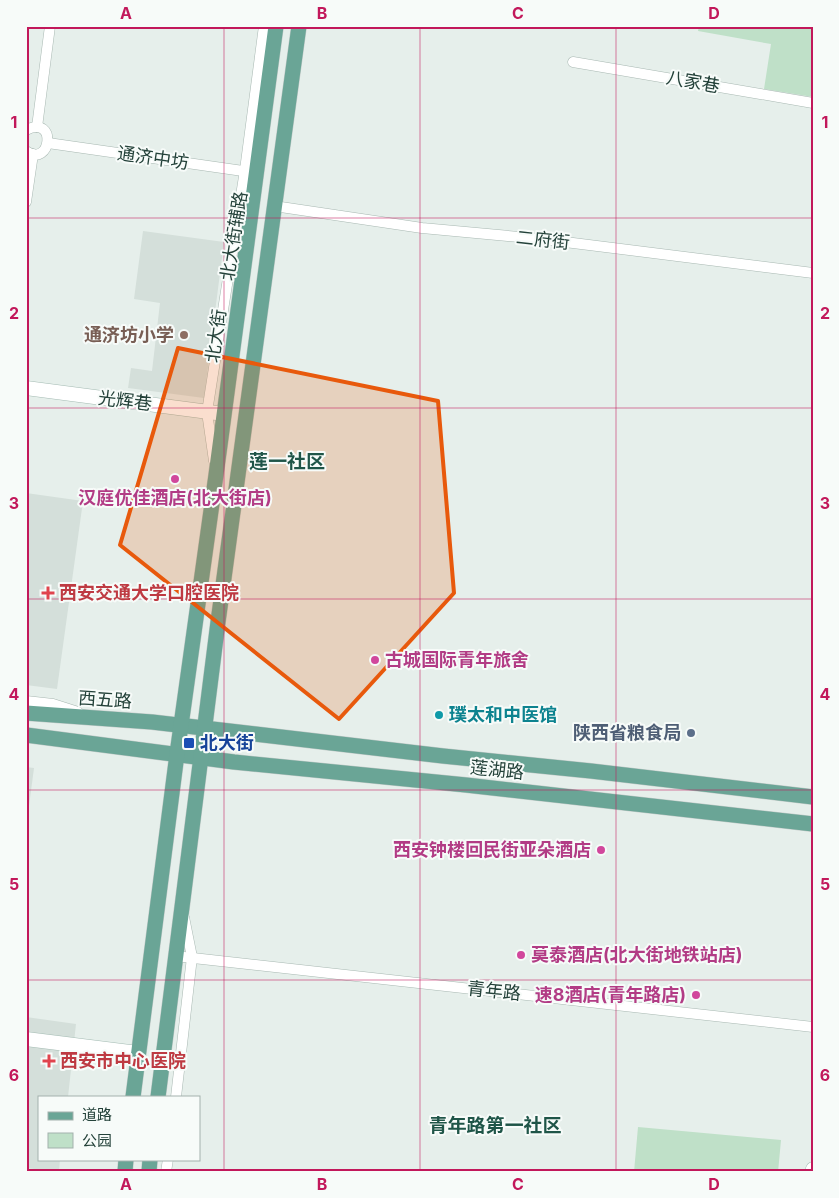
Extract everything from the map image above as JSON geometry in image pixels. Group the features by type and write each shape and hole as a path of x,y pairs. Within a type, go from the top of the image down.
{"main road":[{"name":"北大街","path":"133,1096 176,754 224,414 251,172 276,26"},
{"path":"158,1096 218,622 278,206 299,26"},
{"name":"西五路","path":"26,713 180,725"},
{"name":"莲湖路","path":"180,725 813,797"},
{"path":"26,736 176,754"},
{"name":"莲湖路","path":"176,754 813,824"}],"street":[{"path":"26,202 30,152 43,152 49,139 46,132 40,128 32,129 50,26"},
{"name":"北大街辅路","path":"216,475 207,412 251,172 264,26"},
{"path":"278,206 306,26"},
{"name":"八家巷","path":"573,62 813,103"},
{"name":"通济中坊","path":"48,143 251,172"},
{"name":"二府街","path":"278,206 422,228 541,239 813,273"},
{"name":"光辉巷","path":"26,388 224,414"},
{"path":"26,701 53,704 96,718"},
{"path":"176,1096 192,957 182,904"},
{"name":"青年路","path":"175,956 813,1027"},
{"path":"26,1039 138,1053"}],"highlighted area":[{"path":"178,348 438,401 454,593 339,719 120,545"}],"shaded area":[{"name":"通济坊小学","path":"143,231 224,242 204,398 128,388 131,368 152,371 160,303 134,299"},
{"name":"西安交通大学口腔医院","path":"26,493 83,501 57,689 26,685"},
{"path":"26,767 34,768 26,829"},
{"name":"西安市中心医院","path":"26,1017 76,1024 68,1096 38,1096 38,1160 60,1160 59,1172 26,1168"}],"green space":[{"path":"699,26 813,26 813,97 764,89 771,44 698,31"},
{"path":"638,1127 781,1140 778,1172 634,1172"}],"place":[{"name":"通济坊小学","path":"184,335"},
{"name":"汉庭优佳酒店(北大街店)","path":"175,479"},
{"name":"西安交通大学口腔医院","path":"48,593"},
{"name":"古城国际青年旅舍","path":"375,660"},
{"name":"璞太和中医馆","path":"439,715"},
{"name":"陕西省粮食局","path":"691,733"},
{"name":"北大街","path":"189,743"},
{"name":"西安钟楼回民街亚朵酒店","path":"601,850"},
{"name":"莫泰酒店(北大街地铁站店)","path":"521,955"},
{"name":"速8酒店(青年路店)","path":"696,995"},
{"name":"西安市中心医院","path":"49,1061"}],"district":[{"name":"莲一社区","path":"287,461"},
{"name":"青年路第一社区","path":"495,1125"}]}
